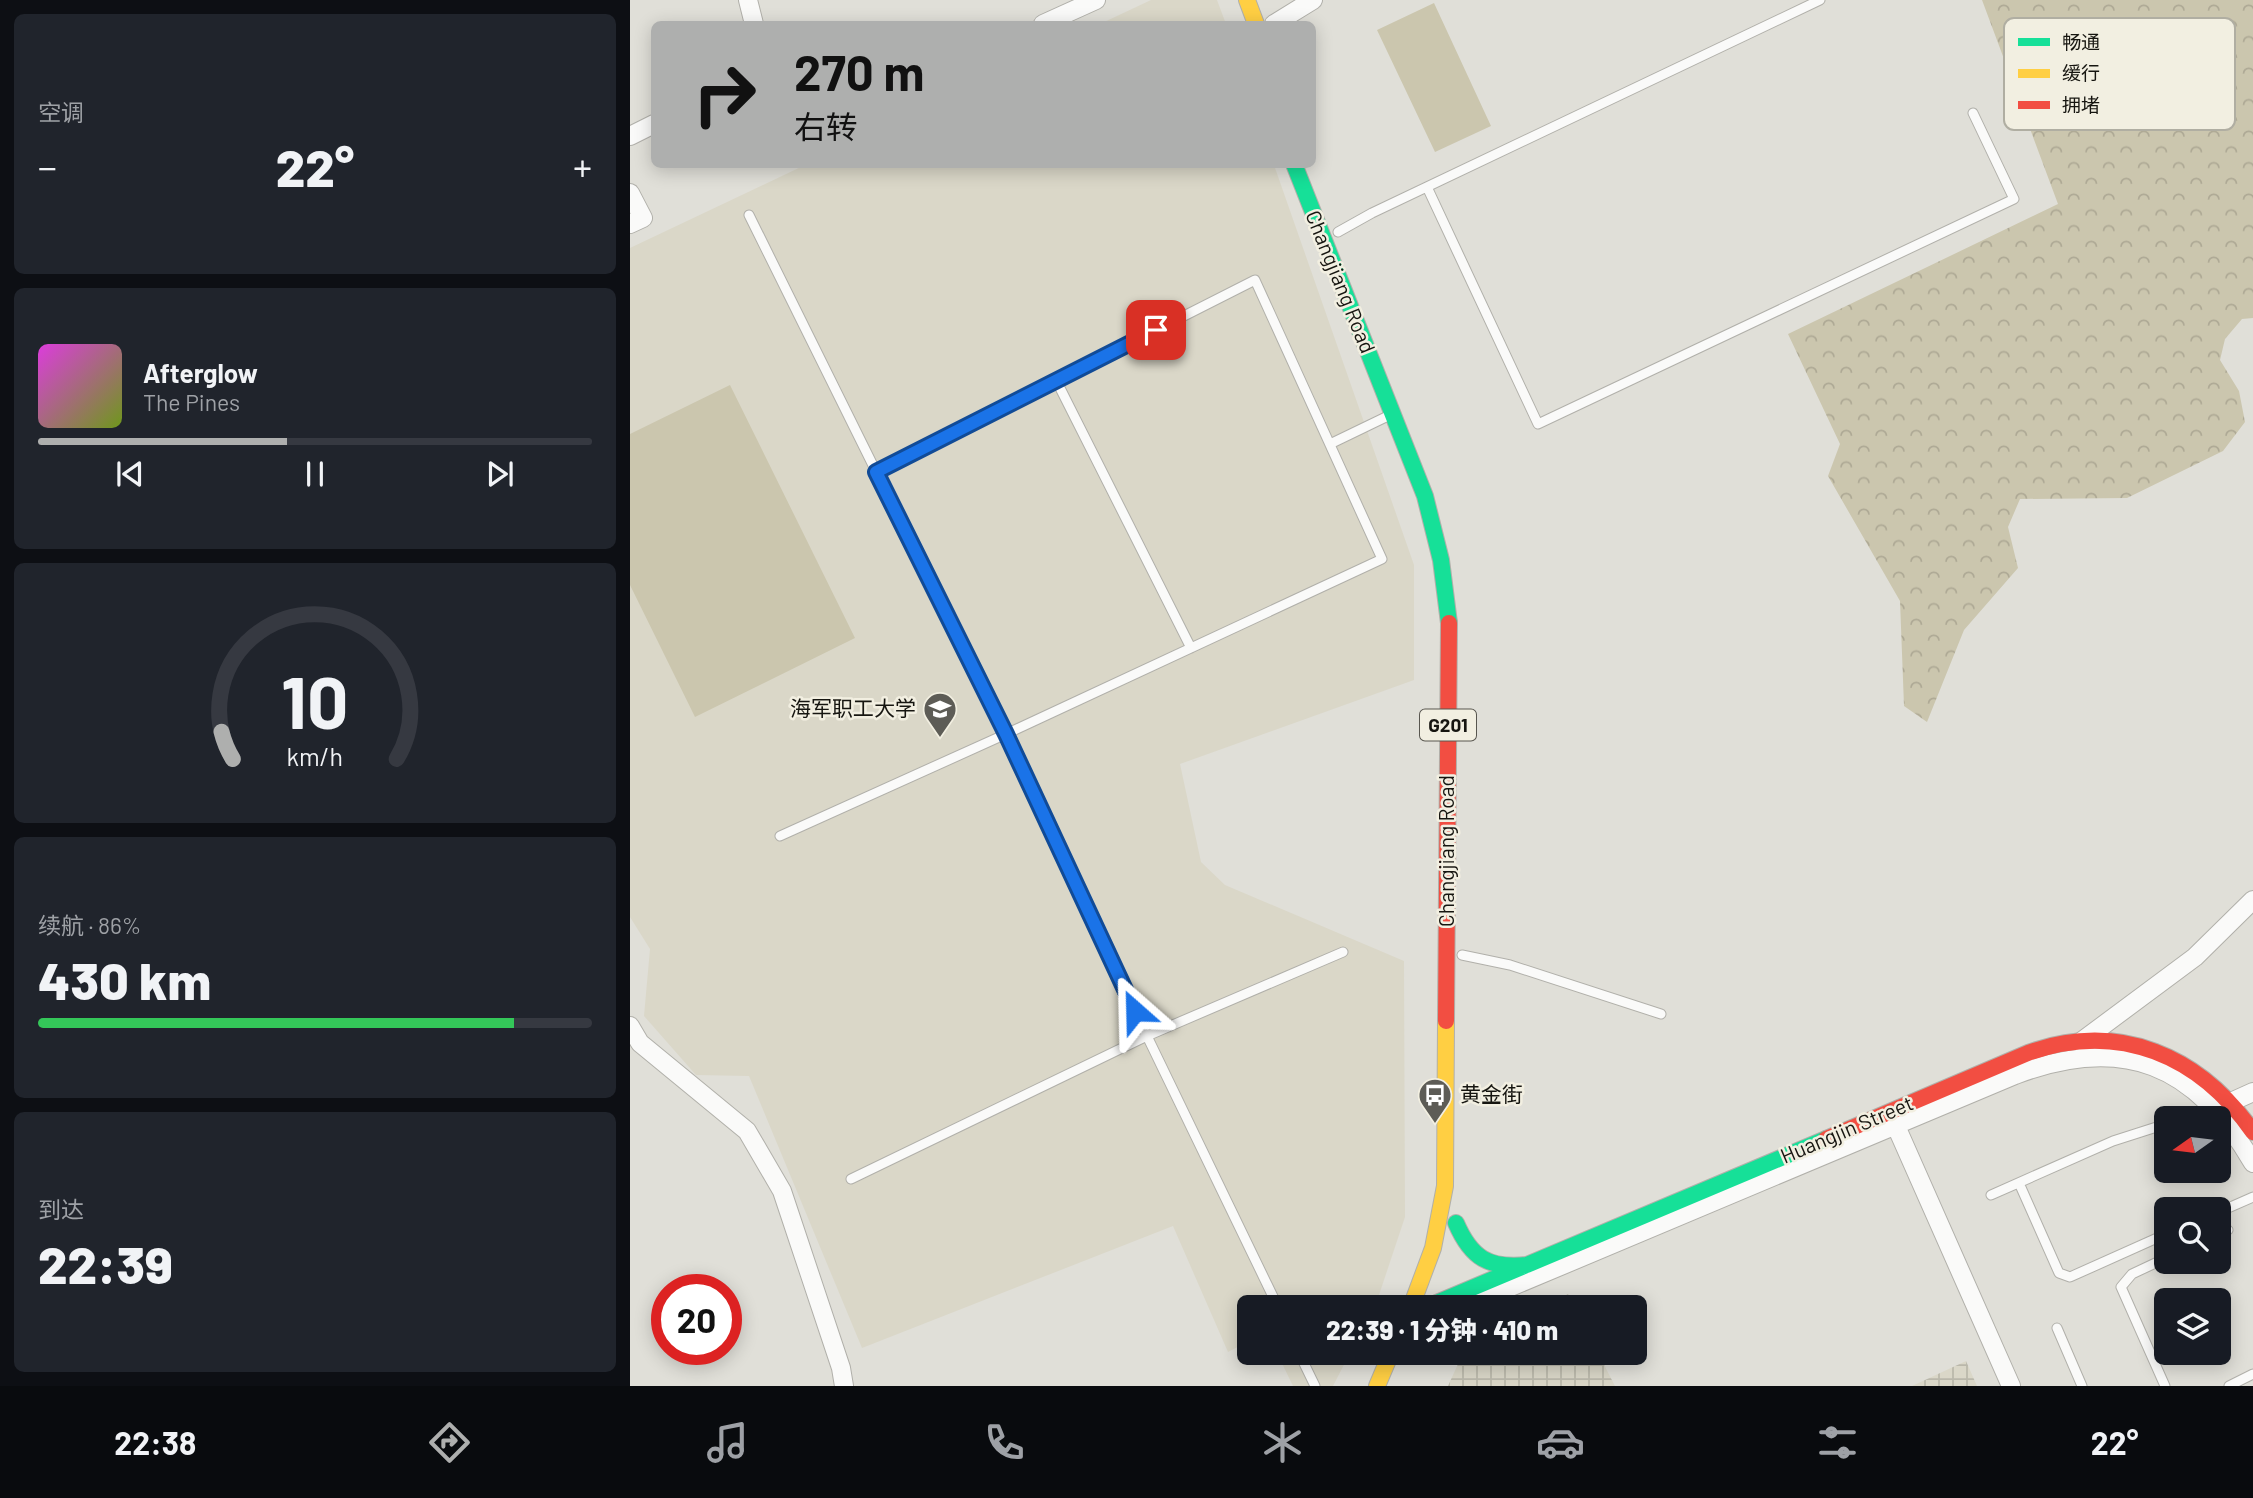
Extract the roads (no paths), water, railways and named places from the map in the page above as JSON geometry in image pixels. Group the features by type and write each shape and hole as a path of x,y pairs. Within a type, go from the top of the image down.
{"main road":[{"path":"1247,0 1255,21"},
{"name":"Changjiang Road","path":"1296,168 1425,496 1437,535 1446,582 1449,625 1445,1186 1441,1221 1433,1251 1416,1295"},
{"name":"Changjiang Road","path":"1320,187 1443,501"},
{"name":"Changjiang Road","path":"1452,1243 1458,1211 1464,612"},
{"name":"Huangjin Street","path":"2082,1050 2139,1047 2169,1056 2194,1068 2233,1103 2253,1132"},
{"name":"Huangjin Street","path":"1456,1295 1893,1119"},
{"path":"1458,1211 1462,1238 1471,1251 1496,1266 1511,1268 1527,1265"},
{"path":"1434,1295 1438,1286"},
{"path":"1377,1386 1392,1365"},
{"path":"1394,1386 1397,1365"}],"street":[{"path":"748,0 753,21"},
{"path":"1050,21 1096,0"},
{"path":"1279,21 1313,0"},
{"path":"630,136 651,126"},
{"path":"630,193 643,218 630,224"},
{"path":"2082,1050 2195,957 2253,900"},
{"path":"630,1026 640,1043 747,1131 782,1191 841,1368 844,1386"},
{"name":"Huangjin Street","path":"1490,1295 1893,1119 2082,1050 2161,1069 2181,1079 2213,1106"},
{"path":"2222,1106 2253,1092"},
{"path":"1893,1119 2011,1386"},
{"name":"Huangjin Street","path":"2231,1128 2253,1163"}],"lane":[{"path":"1338,232 1820,0"},
{"path":"1427,187 1538,424 2014,199 1973,113"},
{"path":"749,215 1006,734 1272,1295"},
{"path":"780,836 1382,559 1255,280 876,472"},
{"path":"1056,380 1191,648"},
{"path":"1330,444 1392,414"},
{"path":"851,1179 1147,1036 1343,952"},
{"path":"1462,955 1510,965 1661,1014"},
{"path":"1992,1195 2113,1141 2154,1128"},
{"path":"2019,1183 2059,1273 2070,1277 2154,1239"},
{"path":"2231,1207 2253,1197"},
{"path":"2154,1264 2132,1274 2121,1287 2165,1386"},
{"path":"2057,1328 2082,1386"},
{"path":"1305,1365 1315,1386"},
{"path":"2229,1386 2253,1374"}],"place":[{"name":"海军职工大学","path":"940,739"},
{"name":"黄金街","path":"1435,1125"}]}
